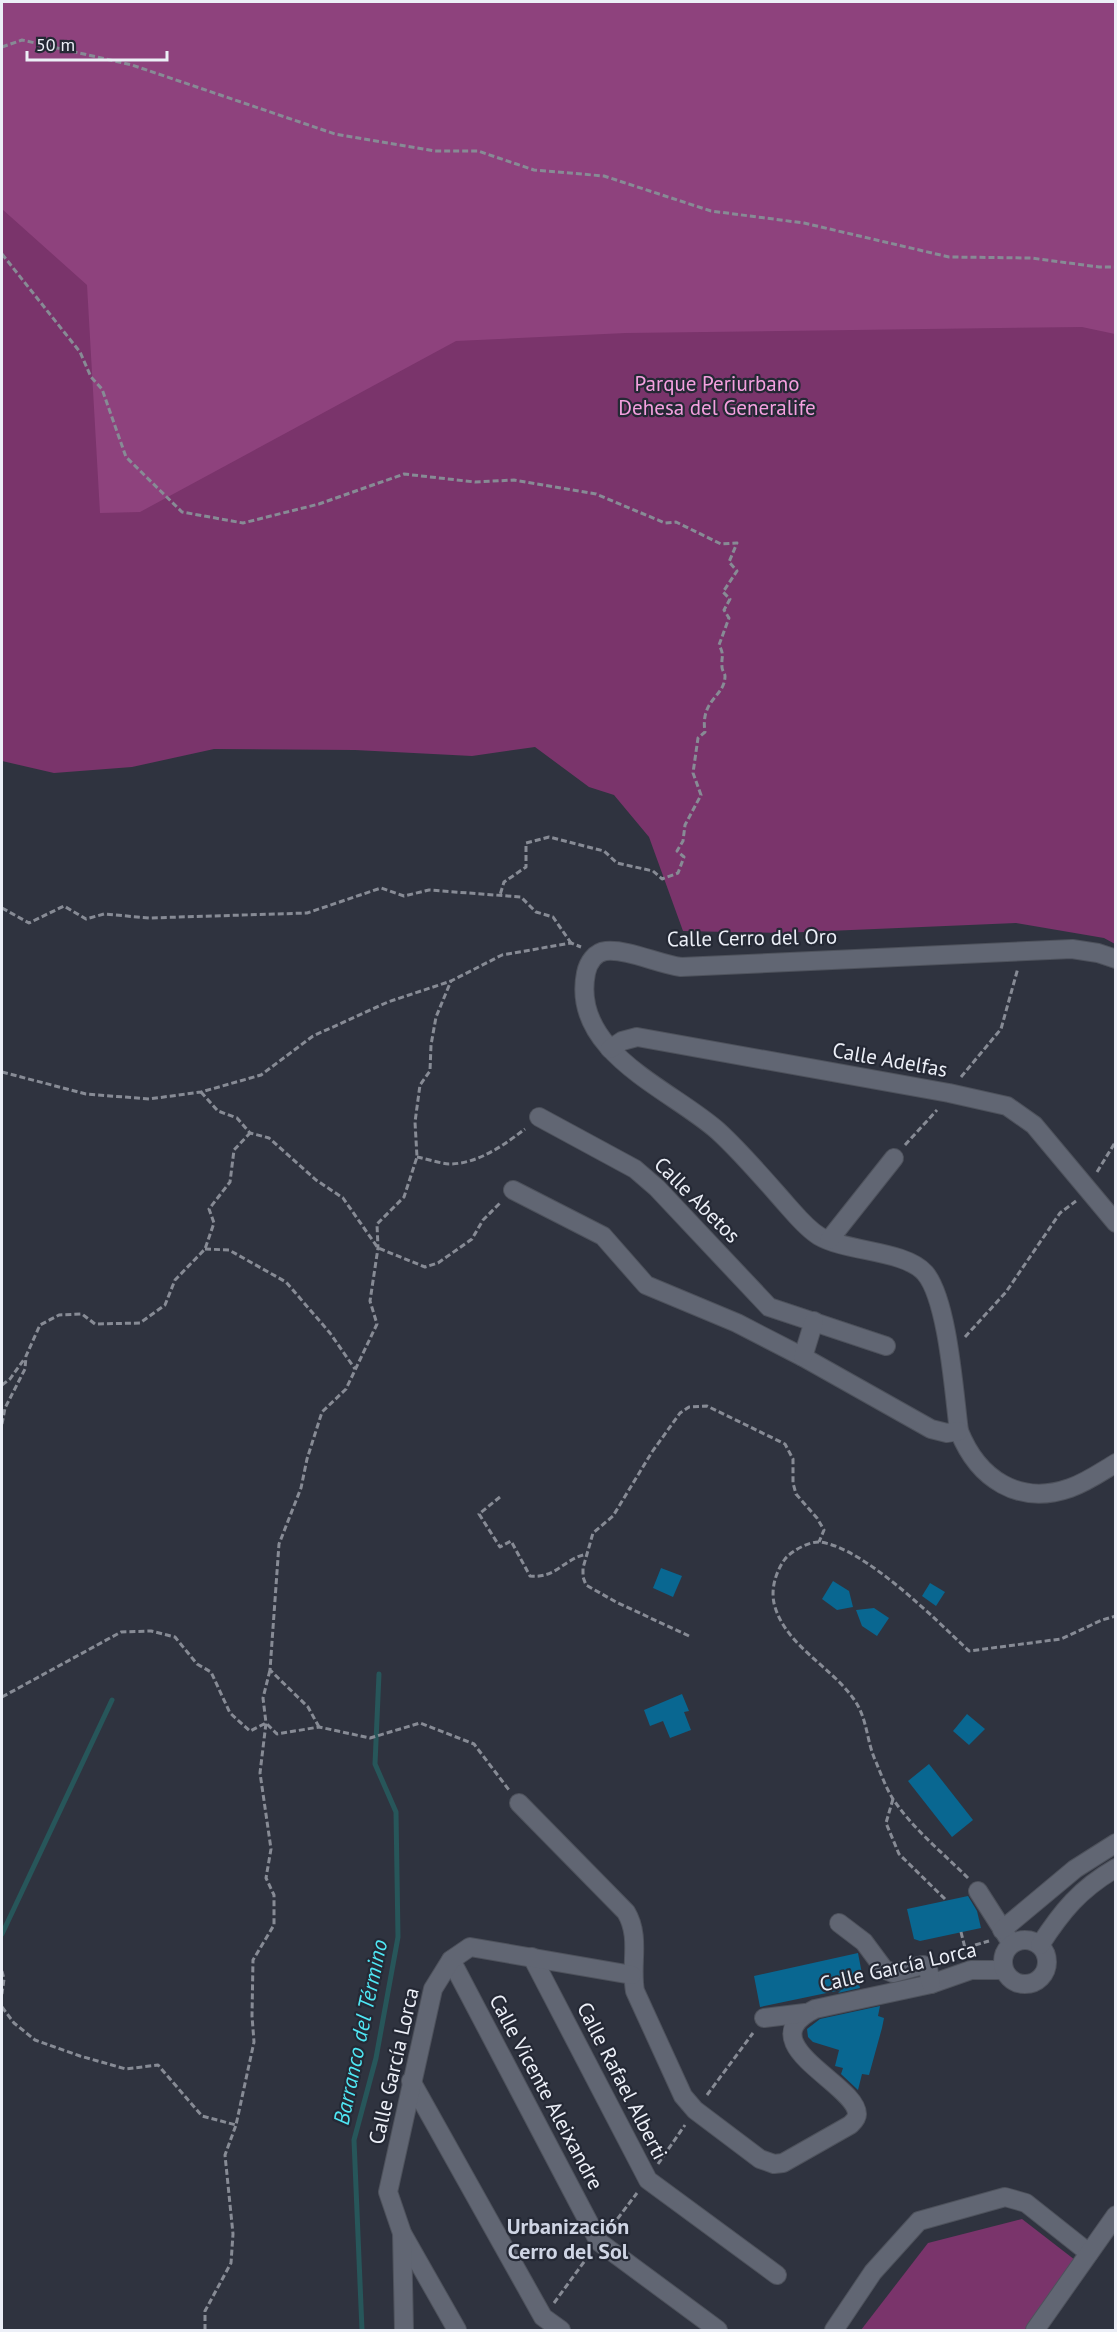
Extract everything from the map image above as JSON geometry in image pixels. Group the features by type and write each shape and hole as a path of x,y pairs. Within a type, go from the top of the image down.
{"street":[{"name":"Calle Cerro del Oro","path":"596,955 603,951 617,952 681,967 1072,949 1098,953 1116,959"},
{"path":"596,955 588,964 586,972 587,1008 597,1032 610,1049 625,1063 709,1123 733,1145 808,1228 829,1240 904,1260 918,1266 933,1284 939,1300 959,1431 968,1452 989,1475 1008,1488 1024,1493 1041,1494 1070,1488 1116,1463"},
{"name":"Calle Adelfas","path":"610,1049 622,1041 637,1037 949,1093 1007,1106 1034,1125 1116,1223"},
{"name":"Calle Abetos","path":"539,1118 635,1169 657,1188 769,1307 814,1320 886,1346"},
{"path":"829,1240 894,1158"},
{"path":"513,1190 603,1236 646,1285 737,1323 803,1357 931,1429 946,1433 959,1431"},
{"path":"803,1357 814,1320"},
{"path":"451,1960 470,1947 632,1975 635,1934 626,1912 519,1803"},
{"path":"978,1891 1007,1937 1040,1945 1045,1951 1047,1965 1041,1979 1027,1985 1013,1982 1004,1970 1007,1937 1075,1869 1116,1844"},
{"path":"1040,1945 1076,1896 1096,1879 1116,1868"},
{"path":"839,1923 864,1942 885,1969 893,1972 923,1965 928,1968 931,1984"},
{"name":"Calle Rafael Alberti","path":"532,1957 648,2180 777,2275"},
{"name":"Calle García Lorca","path":"404,2331 402,2233 388,2192 433,1989 451,1960"},
{"name":"Calle Vicente Aleixandre","path":"451,1960 599,2242 718,2331"},
{"name":"Calle García Lorca","path":"632,1975 639,2002 689,2104 760,2159 783,2163 850,2125 857,2113 851,2101 797,2049 793,2035 799,2018 815,2009 931,1984 971,1970 1004,1970"},
{"path":"764,2018 805,2013"},
{"path":"411,2081 543,2317 561,2331"},
{"path":"834,2331 873,2272 919,2221 1005,2197 1026,2203 1089,2253"},
{"path":"1035,2331 1116,2215"},
{"path":"402,2233 457,2331"}],"path":[{"path":"2,47 22,40 132,65 336,134 435,151 478,151 534,170 604,176 711,211 804,223 949,257 1031,258 1116,267"},
{"path":"2,254 80,352 91,377 102,388 126,457 182,512 243,523 320,504 404,474 475,482 514,480 596,494 665,523 676,522 721,544 737,543 729,562 737,571 723,592 730,599 724,610 729,618 719,645 724,655 722,667 725,676 721,690 709,702 703,719 705,732 698,738 693,773 701,795 685,825 683,841 678,851 684,857 678,873 662,879 652,871 617,862 604,850 549,837 526,843 526,867 504,882 500,895"},
{"path":"2,908 29,923 64,906 86,919 104,914 149,918 307,913 381,888 404,896 429,890 500,895 521,897 536,912 553,917 571,943 596,955"},
{"path":"2,1072 86,1094 149,1099 201,1092 261,1075 313,1036 388,1002 451,981 502,955 571,943"},
{"path":"956,1083 1001,1029 1023,952"},
{"path":"205,2331 205,2311 231,2263 233,2234 225,2155 236,2125 254,2042 253,1960 274,1925 274,1895 266,1878 272,1849 260,1773 266,1723 262,1698 270,1670 279,1544 301,1488 307,1459 322,1412 346,1389 377,1324 370,1301 378,1248 377,1224 404,1197 417,1157 415,1122 420,1085 430,1071 436,1017 451,981"},
{"path":"201,1092 218,1111 237,1118 250,1133 269,1138 316,1180 343,1198 378,1248 425,1267 438,1263 472,1239 483,1220 513,1190"},
{"path":"894,1158 944,1102"},
{"path":"417,1157 450,1164 476,1159 507,1143 539,1118"},
{"path":"2,1385 10,1379 26,1356 40,1325 59,1315 82,1314 95,1324 140,1323 165,1305 174,1280 205,1249 214,1222 209,1209 230,1182 234,1150 250,1133"},
{"path":"946,1343 963,1339 1006,1292 1060,1213 1089,1191 1107,1152 1116,1141"},
{"path":"205,1249 229,1250 286,1282 330,1333 355,1369"},
{"path":"2,1424 5,1408 25,1369 26,1356"},
{"path":"689,1636 585,1585 583,1577 583,1568 593,1533 614,1516 652,1452 680,1413 697,1406 707,1406 785,1444 793,1459 793,1483 796,1494 817,1518 824,1530 819,1542"},
{"path":"500,1497 479,1514 500,1547 511,1541 530,1576 541,1577 554,1573 580,1555 588,1554"},
{"path":"978,1891 912,1822 893,1798 874,1759 867,1728 855,1701 828,1670 798,1645 782,1624 774,1604 773,1586 779,1568 786,1557 794,1551 819,1542 848,1552 910,1595 969,1651 1061,1639 1116,1616"},
{"path":"2,1697 121,1632 151,1631 174,1637 197,1664 211,1672 230,1713 250,1731 266,1723"},
{"path":"270,1670 308,1707 320,1727"},
{"path":"266,1723 277,1734 320,1727 370,1738 420,1722 474,1744 519,1803"},
{"path":"893,1798 886,1823 899,1854 947,1900"},
{"path":"961,1932 965,1948 1007,1937"},
{"path":"2,1971 4,1979 2,1994"},
{"path":"2,2007 14,2023 35,2040 126,2069 158,2065 202,2116 236,2125"}],"green space":[{"name":"Parque Periurbano Dehesa del Generalife","path":"2,2 1115,2 1115,944 1104,938 1016,923 781,933 683,931 649,837 614,795 589,787 535,747 472,756 355,750 214,749 132,767 54,773 2,761"},
{"path":"1022,2219 1075,2260 1025,2330 861,2330 928,2243"}],"shaded area":[{"path":"2,2 1115,2 1115,334 1082,327 626,333 456,341 140,512 100,513 87,285 2,209"}],"building":[{"path":"661,1568 682,1576 673,1597 653,1588"},
{"path":"833,1581 849,1591 853,1607 837,1610 822,1599"},
{"path":"930,1583 945,1592 936,1606 922,1596"},
{"path":"874,1608 889,1618 877,1636 862,1626 856,1610"},
{"path":"682,1694 689,1711 684,1712 691,1730 670,1738 663,1721 650,1726 644,1710"},
{"path":"967,1714 985,1729 969,1745 953,1731"},
{"path":"929,1764 973,1820 952,1837 908,1781"},
{"path":"968,1896 977,1911 981,1928 920,1941 914,1939 907,1909"},
{"path":"858,1953 863,1979 858,1980 860,1988 760,2007 754,1976"},
{"path":"880,2006 878,2016 884,2018 882,2028 869,2075 862,2074 858,2090 841,2074 843,2068 835,2066 839,2050 813,2042 808,2037 807,2029 820,2019"}],"waterway":[{"name":"Barranco del Término","path":"362,2330 354,2140 376,2058 398,1937 396,1812 375,1764 379,1674"},
{"path":"2,1934 112,1700"}],"district":[{"name":"Urbanización Cerro del Sol","path":"568,2238"}]}
